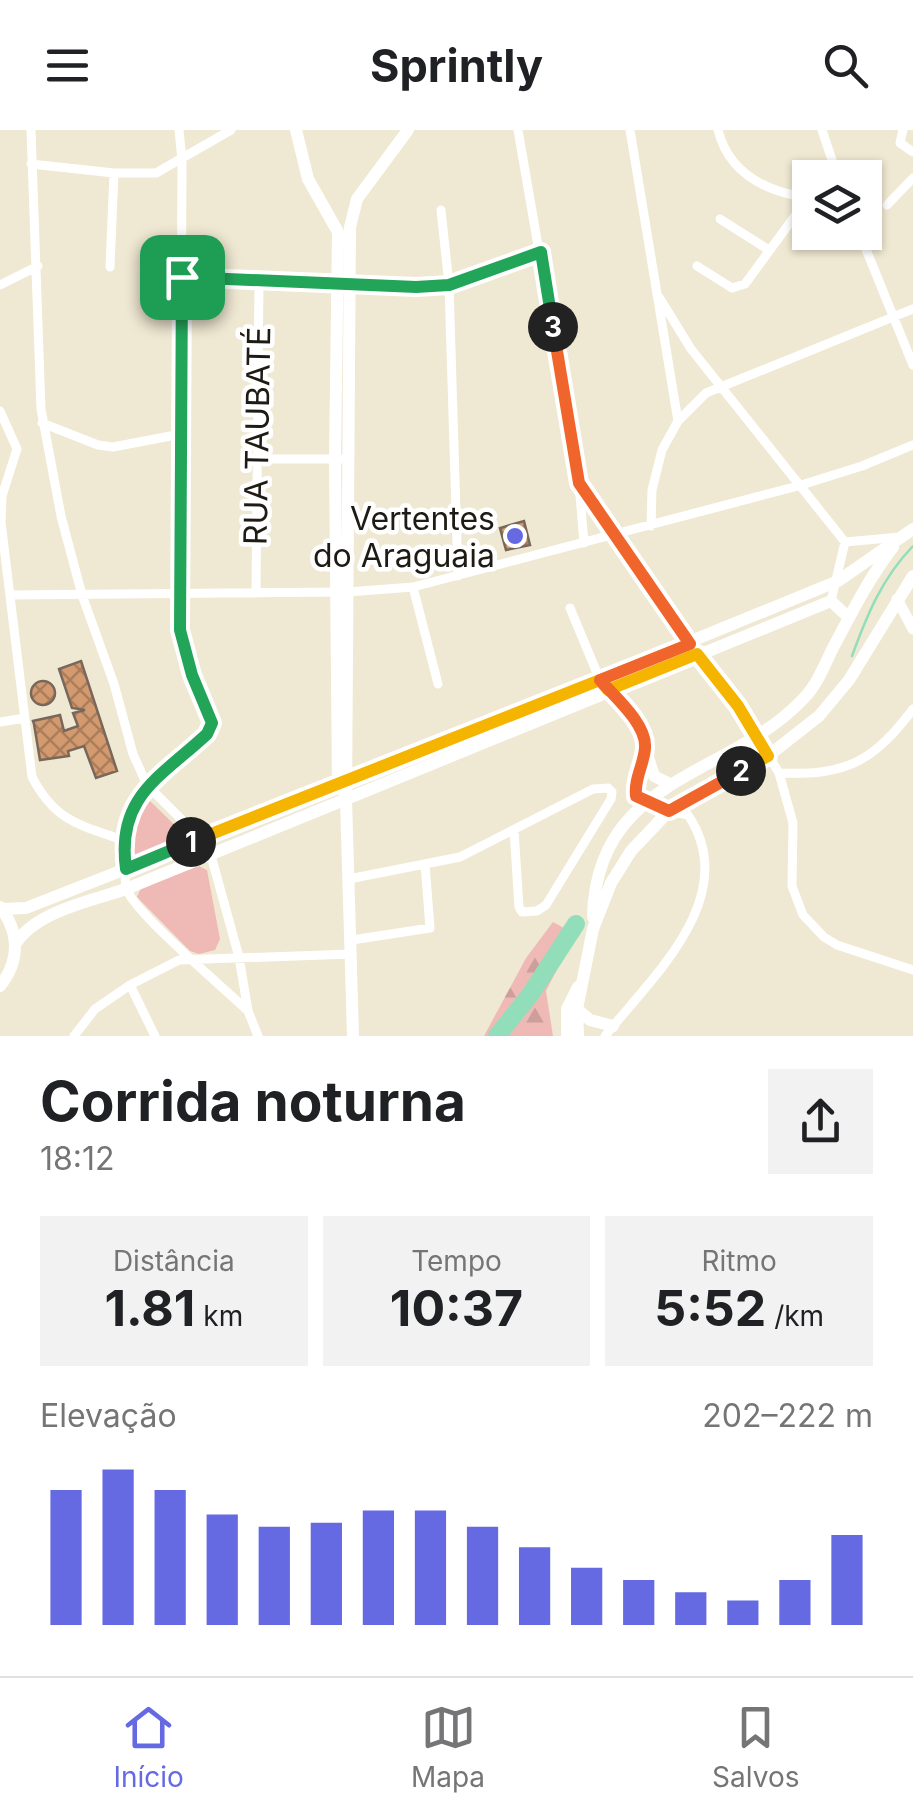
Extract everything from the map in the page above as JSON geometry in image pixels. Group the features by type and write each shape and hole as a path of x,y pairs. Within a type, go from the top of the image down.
{"main road":[{"path":"296,130 308,179 338,232 345,285"},
{"path":"326,207 343,210 357,199 408,130"},
{"path":"350,949 342,801 341,459 345,285 350,227 357,199"},
{"path":"1,908 26,908 693,649 838,581 904,536"},
{"path":"593,929 602,867 623,827 645,802 670,784 755,736 804,699 849,618 904,536"},
{"path":"578,1036 577,1008 593,929 624,862 669,811 768,756 809,724 840,693 862,662 913,576"},
{"path":"693,649 831,602 849,618"},
{"path":"604,685 638,726 654,776 670,784"},
{"path":"0,986 12,967 16,943 25,929 462,753 604,685"},
{"path":"457,738 462,753"},
{"path":"645,747 636,796 669,811"},
{"path":"342,801 349,879 350,1036"},
{"path":"1,908 10,920 16,943"},
{"path":"568,1036 566,1010 582,981"},
{"path":"577,1008 609,1031"}],"street":[{"path":"31,130 42,424 52,480 82,595 114,684 133,754 147,785 210,852 240,958 248,1011 258,1036"},
{"path":"179,130 180,630 185,655 212,723 207,734 147,785 131,810 123,840 126,890 248,1011"},
{"path":"31,164 114,173 156,173 231,130"},
{"path":"518,130 579,483 584,543"},
{"path":"630,130 678,421"},
{"path":"718,130 727,155 739,170 758,184 792,193"},
{"path":"822,130 832,160"},
{"path":"903,130 900,142 913,152"},
{"path":"110,266 114,173"},
{"path":"887,205 913,178"},
{"path":"441,210 449,285 458,576"},
{"path":"720,220 769,250"},
{"path":"698,266 732,288 739,288 792,220"},
{"path":"866,250 913,365"},
{"path":"182,277 345,285 449,285 541,252"},
{"path":"0,285 38,266"},
{"name":"RUA TAUBATÉ","path":"256,593 259,280"},
{"path":"659,297 691,349 845,542"},
{"path":"651,526 655,469 678,421 706,393 913,309"},
{"path":"0,410 16,449 2,496 0,522 32,777 43,798 69,820 123,840"},
{"path":"42,424 113,448 181,434"},
{"path":"10,595 342,592 412,587 798,486 862,466 913,444"},
{"path":"256,459 341,459"},
{"path":"579,483 693,649 738,706 779,773 792,823 792,886 803,914 813,928 837,944 913,970"},
{"path":"845,542 904,536"},
{"path":"831,602 845,542"},
{"path":"412,587 438,684"},
{"path":"897,599 913,629"},
{"path":"570,608 604,685"},
{"path":"779,773 824,772 866,759 884,745 913,708"},
{"path":"0,722 24,718"},
{"path":"349,879 460,857 593,789 608,788 612,792 546,904 530,914 519,907 514,830"},
{"path":"609,1031 680,944 697,909 702,889 699,842 688,815 669,811"},
{"path":"74,1036 95,1009 178,960 350,949 430,928 425,864"},
{"path":"130,985 155,1036"}],"green space":[{"path":"150,801 185,835 185,842 132,864 136,821"},
{"path":"199,866 207,870 220,939 215,950 199,954 190,951 137,897 141,888"},
{"path":"553,922 575,934 546,991 553,1036 484,1036 526,958"}],"building":[{"name":"Vertentes do Araguaia","path":"524,521 530,545 506,550 500,528"},
{"path":"81,661 117,771 96,778 84,746 68,751 69,756 40,760 33,721 60,715 64,731 78,726 73,713 85,710 72,708 59,669"},
{"path":"43,681 52,684 52,702 43,705 34,702 31,693 34,684"}],"waterway":[{"path":"852,656 876,598 913,546"},
{"path":"497,1036 530,995 576,924"}],"place":[{"name":"Vertentes do Araguaia","path":"515,536"}],"route":[{"path":"182,277 180,630 185,655 212,723 207,734 182,758 147,785 131,810 123,840 126,869 600,680 608,690 697,654 738,706 768,756 669,811 636,796 645,747 642,736 628,712 600,680 690,644 579,483 541,252 449,285 182,277"}]}
